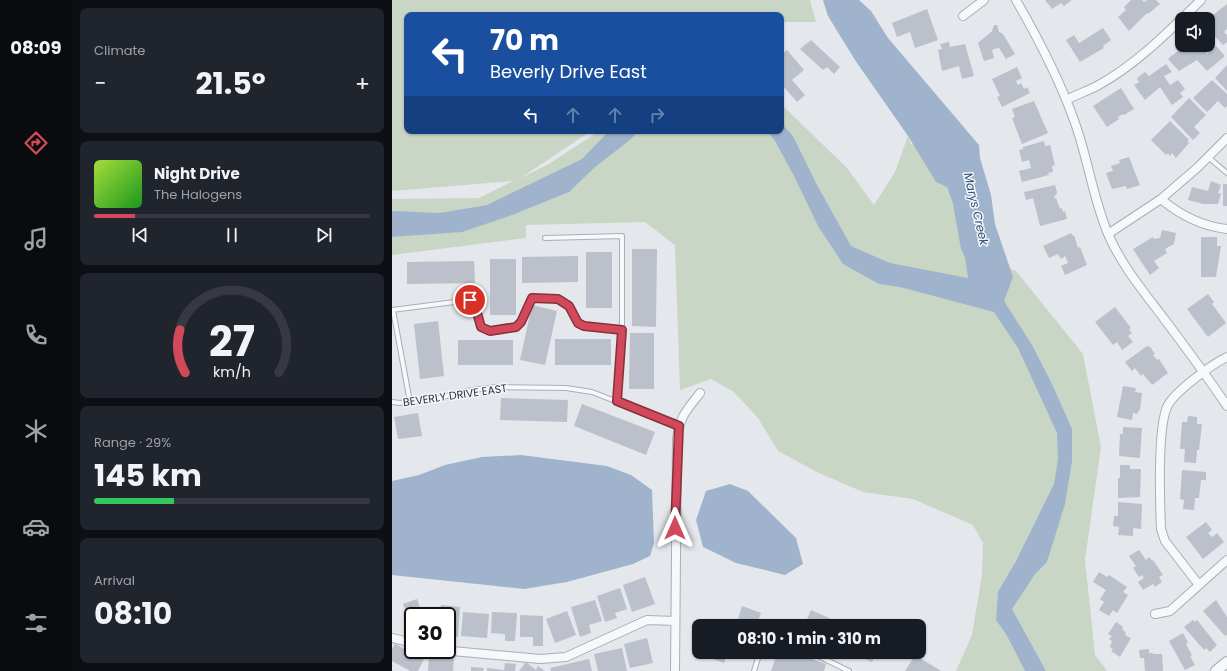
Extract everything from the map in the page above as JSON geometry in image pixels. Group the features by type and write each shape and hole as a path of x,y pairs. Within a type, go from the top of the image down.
{"street":[{"path":"963,16 984,0"},
{"path":"1016,0 1041,44 1066,100 1075,124 1100,213 1120,259 1205,372 1227,406"},
{"path":"1066,100 1097,86 1119,72 1165,35 1201,0"},
{"path":"1108,234 1161,199 1227,138"},
{"path":"1161,199 1192,220 1213,227 1227,229"},
{"path":"1200,586 1165,541 1161,529 1161,457 1165,416 1168,406 1176,395 1227,357"},
{"path":"675,671 676,480 679,426 685,412 700,393"},
{"path":"1155,614 1170,611 1200,586 1227,560"},
{"path":"456,651 540,659 559,658 566,657 647,620 675,621"},
{"path":"392,638 404,641"},
{"path":"1216,671 1227,662"}],"lane":[{"path":"1208,157 1227,173"},
{"path":"545,238 622,236 622,330 617,401"},
{"path":"410,402 392,310 470,300 474,302 477,307 481,327 490,331 516,327 521,322 532,298 558,299 569,306 578,323 584,326 622,330"},
{"name":"BEVERLY DRIVE EAST","path":"392,402 410,402 435,399 466,391 496,387 566,388 592,392 679,426"},
{"path":"754,671 758,659"},
{"path":"824,659 849,671"}],"green space":[{"path":"392,0 810,0 816,22 784,22 784,12 404,12 404,134 586,134 519,179 549,164 594,134 784,134 784,107 847,168 874,205 895,172 908,136 911,144 933,149 971,254 1016,271 1083,354 1101,447 1085,560 1095,655 1107,671 956,671 972,635 982,575 983,543 973,525 913,499 863,492 819,473 778,451 758,418 734,392 711,379 680,390 675,245 645,222 526,225 526,238 392,255 392,199 479,198 513,181 392,191"}],"water":[{"name":"Marys Creek","path":"823,0 859,0 871,11 888,38 979,145 980,158 991,195 995,224 1013,277 1004,301 1032,345 1052,384 1072,429 1072,461 1065,504 1047,562 1035,574 1012,609 1046,671 1025,671 1006,634 996,620 998,592 1016,561 1054,484 1058,459 1057,433 1018,348 994,312 900,287 879,284 843,264 818,226 794,176 775,141 769,134 784,134 784,126 793,136 817,185 851,246 890,263 968,278 965,257 961,249 953,204 947,187 936,182 908,136 855,60 828,16"},
{"path":"606,134 635,134 594,168 569,192 512,215 462,232 392,237 392,211 440,213 487,205 582,159"},
{"path":"521,455 607,466 631,475 652,490 654,543 650,556 633,564 567,582 524,589 392,575 392,481 419,475 445,465 482,457"},
{"path":"730,484 748,491 796,538 803,564 785,575 736,563 703,547 696,520 706,491"}],"building":[{"path":"1045,0 1072,0 1064,6 1061,3 1052,9"},
{"path":"1131,0 1142,0 1144,2 1147,0 1156,0 1160,4 1148,14 1147,13 1129,31 1118,17 1126,10 1124,7"},
{"path":"1227,4 1227,29 1224,32 1227,35 1227,42 1223,45 1215,36 1215,13"},
{"path":"927,9 938,40 915,48 910,32 897,37 892,23"},
{"path":"994,25 997,25 999,32 1003,34 1015,54 1006,59 999,48 994,49 992,50 994,58 984,61 978,43 992,31"},
{"path":"1103,28 1111,40 1103,46 1104,48 1080,62 1066,40 1074,35 1079,43"},
{"path":"811,40 840,67 834,74 827,67 823,70 800,49"},
{"path":"949,42 950,47 965,44 974,76 962,79 959,66 942,71 938,50 942,49 940,44"},
{"path":"1216,46 1225,56 1207,71 1197,60 1179,71 1168,59 1176,52 1206,52 1207,54 1209,52 1215,52"},
{"path":"787,50 804,70 792,80 805,95 797,102 784,87 784,52"},
{"path":"1166,64 1172,72 1164,76 1170,85 1178,80 1185,89 1180,93 1183,97 1172,105 1160,87 1145,100 1134,85 1139,82 1137,78 1145,72 1149,76"},
{"path":"1227,65 1227,91 1215,78"},
{"path":"1017,67 1022,78 1016,81 1018,85 1021,83 1024,89 1027,87 1030,93 1002,107 997,97 1000,96 992,79"},
{"path":"1212,80 1227,94 1227,106 1225,108 1218,101 1207,112 1193,98"},
{"path":"1121,88 1134,109 1118,117 1119,119 1107,127 1093,106"},
{"path":"1189,98 1206,115 1194,127 1200,133 1193,140 1171,117"},
{"path":"1034,101 1048,133 1022,144 1012,118 1015,117 1012,109"},
{"path":"1170,121 1189,140 1187,141 1189,143 1176,158 1172,153 1170,156 1168,153 1166,155 1151,140"},
{"path":"1044,141 1045,146 1050,145 1055,165 1052,166 1053,172 1048,173 1049,175 1022,182 1019,171 1031,168 1029,160 1022,162 1019,150 1023,149 1023,147"},
{"path":"1129,157 1140,185 1127,189 1126,186 1112,189 1106,173 1113,171 1111,166 1120,163 1119,160"},
{"path":"1211,181 1221,185 1218,193 1221,194 1218,204 1203,204 1188,200 1192,187 1208,191"},
{"path":"1223,184 1227,184 1227,206 1223,206"},
{"path":"1055,185 1057,192 1054,196 1055,199 1056,198 1060,209 1062,208 1063,212 1065,211 1067,219 1040,226 1033,198 1026,200 1024,192"},
{"path":"1162,230 1176,233 1174,244 1165,249 1167,253 1154,261 1159,268 1150,275 1133,249 1153,237 1154,239 1160,238"},
{"path":"1071,233 1073,236 1074,235 1078,248 1080,247 1087,265 1065,275 1061,266 1068,263 1065,256 1061,259 1058,254 1049,258 1043,246"},
{"path":"1201,237 1217,237 1217,246 1221,246 1216,277 1201,277"},
{"path":"632,249 657,249 656,327 632,326"},
{"path":"586,252 612,252 612,308 586,308"},
{"path":"578,256 578,282 522,283 522,257"},
{"path":"490,259 516,259 516,315 490,315"},
{"path":"474,261 475,283 407,284 407,262"},
{"path":"1208,294 1214,302 1212,304 1226,323 1208,337 1187,309"},
{"path":"532,305 557,311 545,365 520,360"},
{"path":"1115,307 1131,328 1129,329 1132,333 1128,336 1133,342 1122,350 1117,342 1113,345 1095,322"},
{"path":"438,321 444,376 420,379 414,324"},
{"path":"630,333 654,333 654,389 629,389"},
{"path":"555,339 611,339 611,365 555,365"},
{"path":"458,340 513,340 513,365 458,365"},
{"path":"1147,346 1150,347 1155,354 1153,355 1157,360 1159,359 1168,373 1152,385 1143,374 1141,376 1135,368 1132,371 1125,362"},
{"path":"1123,386 1136,388 1135,392 1142,393 1140,409 1137,414 1133,413 1132,420 1117,417"},
{"path":"501,398 568,400 567,422 500,420"},
{"path":"582,404 655,432 646,455 574,426"},
{"path":"418,413 422,436 398,439 394,417"},
{"path":"1188,416 1197,417 1197,424 1202,424 1196,463 1184,462 1185,449 1180,449 1182,422 1187,422"},
{"path":"1123,427 1142,428 1140,458 1119,456 1120,434 1123,434"},
{"path":"1120,465 1130,465 1130,469 1141,469 1140,497 1118,498 1118,478 1120,478"},
{"path":"1182,470 1206,472 1206,480 1201,480 1199,498 1195,498 1194,510 1183,509 1184,500 1180,499"},
{"path":"1118,502 1142,504 1141,529 1133,528 1133,536 1118,535 1119,527 1113,526 1114,516 1118,516"},
{"path":"1206,522 1212,530 1208,533 1212,537 1217,533 1224,542 1203,559 1186,537"},
{"path":"1139,550 1146,560 1149,557 1152,561 1153,560 1163,575 1159,577 1162,582 1155,587 1153,584 1143,590 1138,582 1144,578 1142,575 1139,577 1133,568 1136,566 1129,556"},
{"path":"1099,572 1107,577 1109,575 1127,587 1123,592 1128,595 1117,613 1113,610 1109,616 1099,610 1104,602 1100,599 1106,590 1093,582"},
{"path":"645,577 655,604 632,612 623,585"},
{"path":"620,588 627,609 615,613 617,618 605,622 597,596"},
{"path":"417,599 420,607 404,607 403,604"},
{"path":"595,600 602,621 589,625 591,633 580,637 571,607"},
{"path":"1216,600 1227,617 1227,635 1225,636 1203,611"},
{"path":"441,605 460,607 458,637 456,637 456,607 441,607"},
{"path":"742,606 761,613 759,619 738,619"},
{"path":"811,610 831,619 807,619"},
{"path":"567,611 576,635 555,643 546,619"},
{"path":"463,612 489,614 487,638 461,636"},
{"path":"492,612 517,613 515,641 505,641 505,634 491,633"},
{"path":"520,615 543,616 543,646 533,646 533,637 520,637"},
{"path":"1193,620 1195,622 1197,620 1217,645 1210,652 1206,648 1204,650 1184,627"},
{"path":"1116,622 1123,627 1122,629 1126,633 1125,635 1131,638 1120,657 1111,651 1113,649 1110,647 1112,641 1109,639 1112,636 1108,634"},
{"path":"1183,633 1188,642 1186,644 1192,655 1190,656 1195,665 1185,670 1169,641"},
{"path":"647,638 653,663 630,668 624,644"},
{"path":"395,644 404,649 404,659 424,659 418,671 410,671 392,661 392,649"},
{"path":"622,648 627,671 598,671 594,654"},
{"path":"1149,649 1149,653 1162,654 1163,671 1145,671 1144,658 1140,658 1139,650"},
{"path":"429,659 454,659 453,671 428,671"},
{"path":"589,659 592,671 551,671 550,668"},
{"path":"713,659 725,659 724,663"},
{"path":"775,659 812,659 826,664 824,671 771,671"},
{"path":"865,659 873,659 872,662"},
{"path":"912,659 922,659 941,671 905,671"},
{"path":"526,662 536,670 538,666 545,671 519,671"},
{"path":"505,663 516,664 515,671 487,671 487,668 504,670"},
{"path":"471,667 484,668 483,671 471,671"}],"route":[{"path":"470,300 474,302 477,307 481,327 490,331 516,327 521,322 526,308 532,298 558,299 569,306 578,323 584,326 622,330 617,401 679,426 677,439 675,528"}]}
